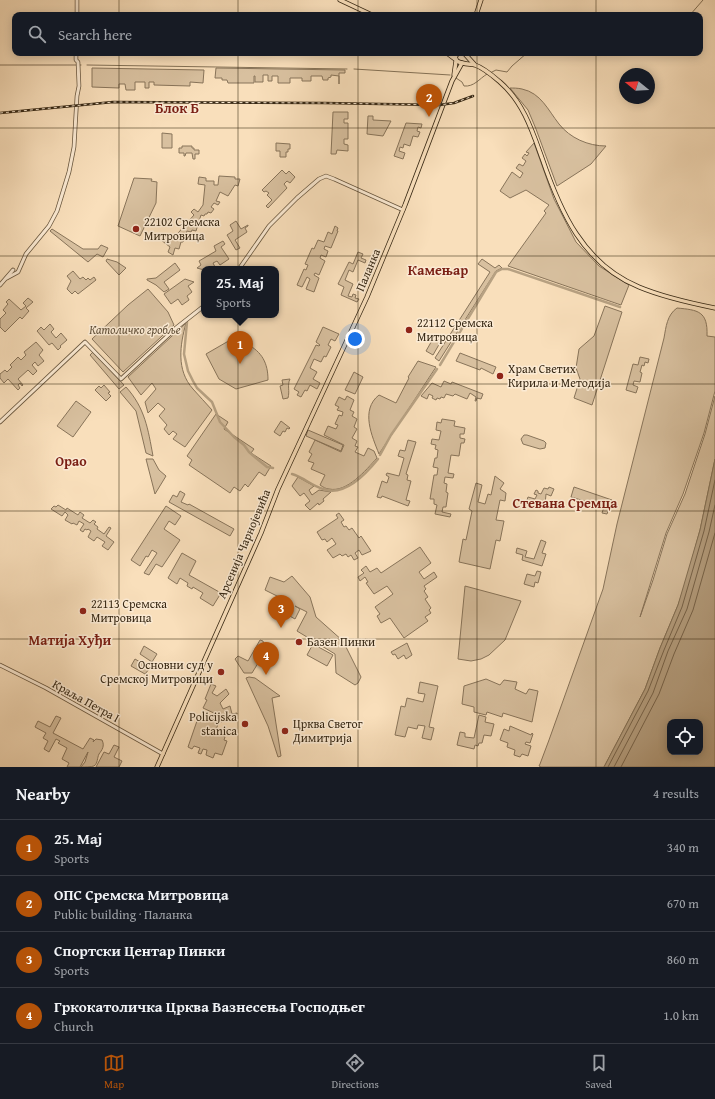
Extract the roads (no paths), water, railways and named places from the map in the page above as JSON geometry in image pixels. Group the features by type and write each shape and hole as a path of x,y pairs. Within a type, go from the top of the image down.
{"main road":[{"path":"340,0 366,12"},
{"path":"477,12 481,0"},
{"path":"451,56 463,63 475,65 489,73 509,92 525,114 554,192 571,227 584,246 603,265 628,282 649,291 686,302 715,308"},
{"path":"456,60 457,56"},
{"name":"Паланка","path":"291,462 367,297 403,210 452,82 466,60 466,56"},
{"path":"468,56 475,65"},
{"name":"Паланка","path":"452,82 456,60"},
{"name":"Арсенија Чарнојевића","path":"157,767 291,462"}],"street":[{"path":"77,0 77,12"},
{"path":"0,285 14,272 14,268 17,268 33,245 49,226 60,200 72,160 75,138 79,86 79,66 76,56"},
{"path":"241,266 270,226 306,189 315,181 324,177 334,179 403,210"},
{"path":"0,422 85,342 121,379 176,328 201,308"},
{"name":"Краља Петра I","path":"0,665 46,688 163,754"}],"water":[{"path":"715,459 715,767 604,767 645,689 678,605 700,530"}],"waterway":[{"path":"693,12 703,0"},
{"path":"490,73 496,70 507,72 524,56"},
{"path":"0,65 81,65"},
{"path":"87,65 347,69"},
{"path":"354,69 450,75"},
{"path":"456,78 462,82 464,86 468,86 474,84 487,74"},
{"path":"440,365 496,272 502,269 508,269 620,307"},
{"path":"187,322 184,354 188,371 197,388 212,402 220,422 234,437 267,467 273,468"},
{"path":"380,455 391,435 437,369"},
{"path":"292,474 323,489 331,491 339,490 354,483 378,459"}],"railway":[{"path":"0,113 113,102 439,105 454,103 473,96"}],"place":[{"name":"ОПС Сремска Митровица","path":"429,117"},
{"name":"22102 Сремска Митровица","path":"136,229"},
{"name":"22112 Сремска Митровица","path":"409,330"},
{"name":"25. Maj","path":"240,364"},
{"name":"Храм Светих Кирила и Методија","path":"500,376"},
{"name":"22113 Сремска Митровица","path":"83,611"},
{"name":"Спортски Центар Пинки","path":"281,628"},
{"name":"Базен Пинки","path":"299,642"},
{"name":"Основни суд у Сремској Митровици","path":"221,672"},
{"name":"Гркокатоличка Црква Вазнесења Господњег","path":"266,675"},
{"name":"Policijska stanica","path":"245,724"},
{"name":"Црква Светог Димитрија","path":"285,731"}],"district":[{"name":"Блок Б","path":"177,108"},
{"name":"Камењар","path":"438,270"},
{"name":"Орао","path":"71,461"},
{"name":"Стевана Сремца","path":"565,503"},
{"name":"Матија Хуђи","path":"70,640"}],"park label":[{"name":"Католичко гробље","path":"135,330"}]}
